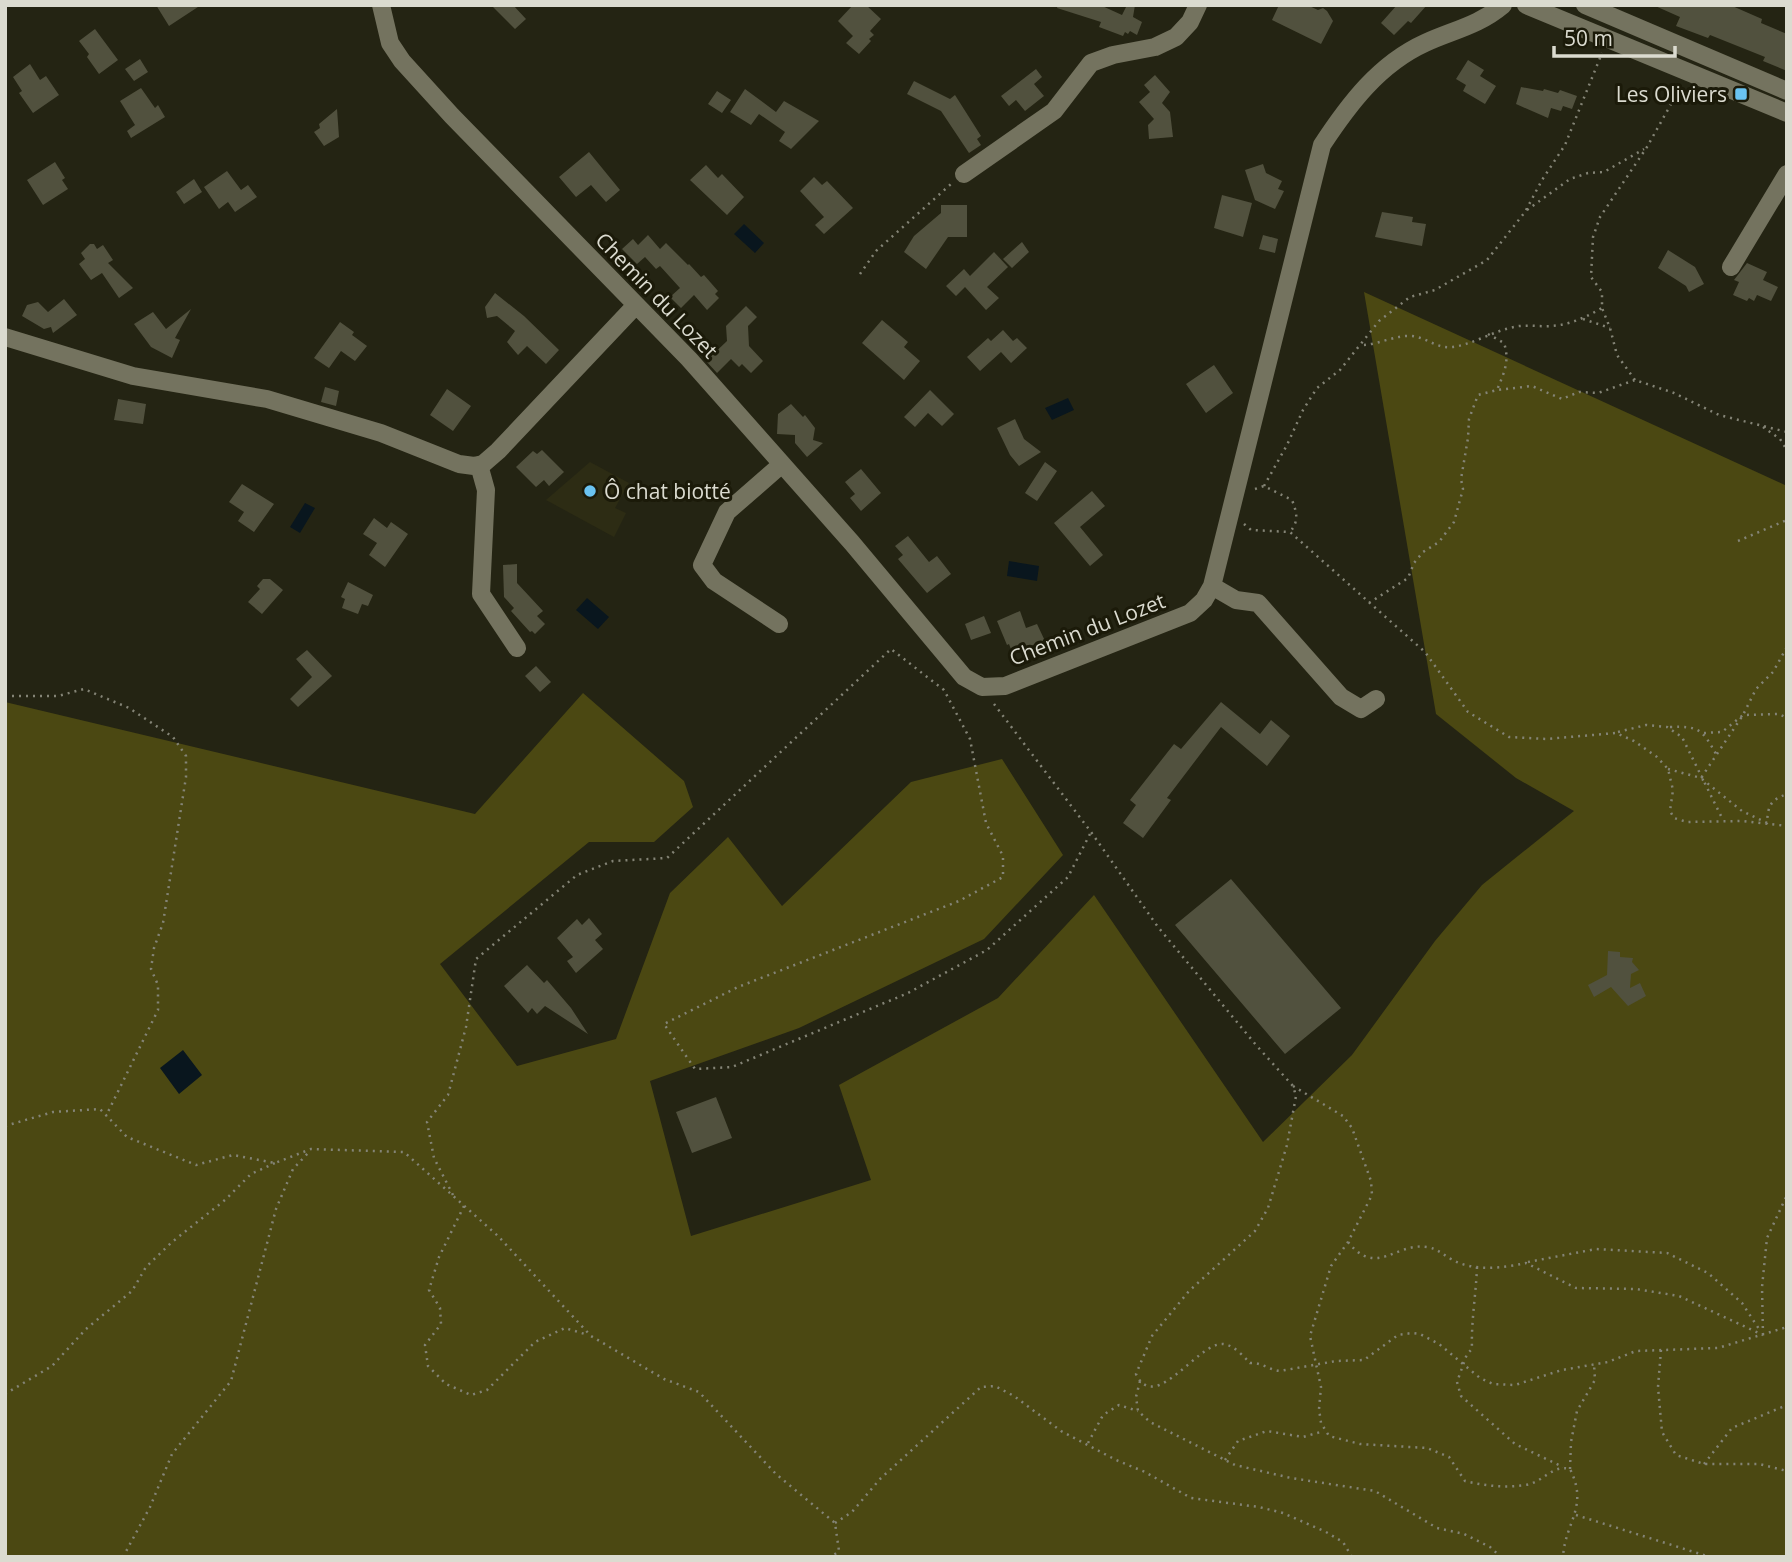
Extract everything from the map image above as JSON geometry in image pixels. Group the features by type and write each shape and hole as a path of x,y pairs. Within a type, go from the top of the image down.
{"street":[{"name":"Chemin du Lozet","path":"382,5 390,43 402,61 452,116 690,359 852,543 952,666 964,677 982,687 1005,686 1038,674 1190,613 1204,600 1212,586 1322,145 1368,82 1406,53 1424,43 1477,24 1503,5"},
{"path":"964,174 1054,111 1091,63 1113,55 1154,47 1176,37 1190,22 1198,5"},
{"path":"1526,5 1787,113"},
{"path":"1585,5 1787,91"},
{"path":"1731,267 1787,174"},
{"path":"5,337 133,376 267,399 381,433 459,464 479,465 498,451 636,305"},
{"path":"779,624 714,580 702,565 727,512 782,464"},
{"path":"479,465 486,491 481,594 517,648"},
{"path":"1212,586 1236,600 1258,603 1341,696 1361,709 1376,699"}],"path":[{"path":"1608,40 1565,145 1525,212 1487,260 1436,290 1410,297 1379,321 1340,370 1317,388 1264,486 1248,491 1232,507 1251,530 1290,533 1425,652 1468,712 1509,737 1546,739 1616,733 1646,726 1691,726 1704,733 1722,732 1743,715 1779,714 1787,718"},
{"path":"1634,380 1617,355 1602,308 1602,292 1591,277 1593,237 1600,217 1647,147 1689,73"},
{"path":"1525,212 1570,179 1588,173 1604,172 1647,147"},
{"path":"860,274 876,251 936,195 964,174"},
{"path":"1362,345 1379,344 1407,336 1421,337 1442,347 1454,347 1516,326 1554,326 1583,319 1602,308"},
{"path":"1583,319 1610,328"},
{"path":"1488,334 1504,343 1507,354 1506,370 1497,390"},
{"path":"1369,603 1408,578 1414,563 1423,552 1439,542 1454,522 1463,489 1461,479 1469,419 1478,395 1532,386 1562,399 1579,392 1598,393 1634,380 1675,393 1719,415 1787,432"},
{"path":"1761,425 1780,439 1787,450"},
{"path":"1264,486 1292,500 1297,512 1296,524 1290,533"},
{"path":"1738,541 1787,520"},
{"path":"1700,778 1743,715 1756,689 1773,673 1787,646"},
{"path":"453,1195 434,1158 427,1122 448,1095 467,1027 476,959 577,875 613,861 667,858 891,649 944,690 970,739 986,823 1003,856 1003,877 959,901 738,987 664,1024 695,1069 732,1067 908,993 987,950 1069,877 1091,832"},
{"path":"982,687 1091,832 1158,927 1256,1045 1293,1086 1343,1116 1352,1128 1371,1181 1372,1195 1348,1242 1331,1266 1310,1336 1321,1387 1319,1409 1324,1431 1329,1436 1360,1444 1427,1448 1449,1457 1465,1481 1487,1487 1526,1485 1563,1466"},
{"path":"5,696 58,696 84,689 129,708 173,737 186,756 186,777 163,923 154,948 151,969 158,985 158,1010 106,1116"},
{"path":"1667,727 1682,737 1723,820"},
{"path":"1616,733 1634,741 1657,757 1668,769 1673,789 1670,811 1674,818 1687,822 1723,820 1787,826"},
{"path":"1704,733 1716,754"},
{"path":"1668,769 1700,778 1742,811 1767,823"},
{"path":"1767,823 1768,808 1773,799 1787,794"},
{"path":"1293,1086 1296,1096 1287,1145 1268,1208 1255,1231 1189,1291 1152,1336 1136,1374 1145,1385 1167,1382 1208,1348 1221,1344 1234,1348 1250,1363 1257,1363 1272,1370 1364,1360 1398,1335 1420,1334 1438,1344 1464,1367 1493,1384 1515,1385 1608,1362 1636,1351 1718,1348 1787,1327"},
{"path":"5,1126 53,1112 100,1109 127,1137 196,1164 233,1155 275,1163"},
{"path":"123,1557 150,1507 172,1454 231,1381 276,1209 293,1169 312,1149"},
{"path":"5,1394 52,1366 86,1329 132,1291 146,1267 172,1242 225,1200 251,1174 312,1149 404,1152 498,1236 591,1336"},
{"path":"1763,1335 1762,1287 1767,1238 1787,1195"},
{"path":"464,1206 439,1257 429,1290 440,1308 441,1324 425,1345 428,1366 446,1384 471,1395 487,1390 535,1342 565,1328 591,1336 664,1379 699,1392 776,1474 835,1523 839,1551 831,1557"},
{"path":"1348,1242 1357,1253 1370,1259 1385,1258 1411,1247 1426,1247 1441,1251 1452,1260 1477,1267 1502,1269 1596,1249 1667,1253 1708,1273 1742,1303 1763,1335"},
{"path":"1526,1263 1576,1288 1636,1289 1679,1296 1763,1335"},
{"path":"1477,1267 1476,1296 1471,1318 1472,1349 1467,1354 1457,1382 1461,1396 1515,1444 1570,1468"},
{"path":"1661,1350 1658,1387 1662,1432 1676,1455 1704,1464 1759,1464 1787,1471"},
{"path":"1563,1557 1576,1515 1577,1482 1570,1468 1571,1442 1577,1411 1595,1380 1594,1364"},
{"path":"1138,1410 1136,1397 1140,1381"},
{"path":"835,1523 852,1512 880,1479 981,1387 995,1387 1014,1396 1061,1431 1191,1498 1248,1505 1283,1513 1343,1542 1352,1557"},
{"path":"1088,1444 1103,1415 1118,1405 1138,1410 1150,1422 1235,1465 1291,1478 1375,1491 1437,1528 1464,1534 1490,1547 1501,1557"},
{"path":"1704,1464 1732,1428 1787,1405"},
{"path":"1225,1460 1238,1441 1267,1431 1303,1437 1324,1431"},
{"path":"1576,1515 1710,1557"}],"shaded area":[{"path":"744,224 764,243 755,253 734,234"},
{"path":"1364,292 1787,486 1787,1557 5,1557 5,702 475,814 583,693 684,781 693,807 654,842 589,842 440,964 517,1066 616,1039 670,893 728,837 782,906 911,782 1002,759 1063,855 984,939 799,1028 650,1081 691,1236 871,1180 839,1085 998,998 1094,895 1263,1142 1352,1055 1435,941 1482,885 1574,811 1516,778 1436,714"},
{"path":"1068,398 1074,410 1052,420 1045,408"},
{"name":"Ô chat biotté","path":"590,462 629,483 615,508 626,513 614,537 546,500"},
{"path":"305,503 315,508 300,533 290,527"},
{"path":"1009,561 1039,566 1037,581 1007,576"},
{"path":"587,598 609,617 598,629 576,610"},
{"path":"183,1050 202,1075 179,1094 160,1068"}],"building":[{"path":"156,5 201,5 169,26"},
{"path":"491,5 513,5 526,19 515,29"},
{"path":"853,5 866,5 881,19 870,31 874,35 869,39 871,41 859,54 846,43 853,36 838,21"},
{"path":"1058,5 1100,5 1122,15 1127,5 1135,5 1133,17 1142,22 1137,35 1130,31 1123,36 1099,27 1101,22 1057,8"},
{"path":"1279,5 1307,5 1327,11 1333,21 1321,44 1272,20"},
{"path":"1397,5 1427,5 1411,23 1408,21 1394,35 1381,23"},
{"path":"1653,5 1730,5 1762,19 1761,23 1787,34 1787,71 1763,61 1765,57 1710,35 1708,38 1676,26 1680,17"},
{"path":"95,29 118,60 99,74 79,41"},
{"path":"140,59 148,72 134,81 125,69"},
{"path":"1468,60 1484,70 1480,76 1496,86 1485,104 1463,91 1466,85 1456,79"},
{"path":"30,64 40,80 46,76 59,95 33,113 19,93 22,91 13,77"},
{"path":"1036,69 1042,77 1034,84 1044,96 1025,111 1016,100 1009,106 1001,96"},
{"path":"1155,75 1170,92 1162,103 1170,112 1173,137 1149,139 1148,125 1154,119 1139,102 1150,92 1144,85"},
{"path":"914,81 950,99 955,95 981,136 977,139 981,145 969,153 941,111 907,94"},
{"path":"1521,87 1558,93 1560,90 1577,96 1572,109 1563,106 1561,111 1551,108 1548,118 1516,104"},
{"path":"141,88 155,108 158,105 165,117 131,138 127,131 135,125 120,101"},
{"path":"745,89 776,112 784,101 819,121 791,149 779,141 785,132 759,114 751,125 730,112"},
{"path":"717,91 731,100 722,113 708,104"},
{"path":"337,109 339,137 324,146 314,132 320,128 319,124"},
{"path":"589,152 620,190 606,202 591,185 576,197 559,177"},
{"path":"55,162 68,189 43,205 27,180"},
{"path":"1263,164 1266,173 1282,181 1278,189 1284,191 1275,209 1255,200 1245,170"},
{"path":"706,165 718,178 722,174 744,197 727,215 690,180"},
{"path":"227,171 241,190 248,185 257,197 235,212 228,202 219,209 204,187"},
{"path":"814,177 822,185 827,181 853,208 824,234 815,225 824,217 800,191"},
{"path":"194,179 202,192 184,204 176,192"},
{"path":"1222,195 1252,203 1243,237 1214,228"},
{"path":"941,205 967,205 967,237 948,237 926,269 904,252 914,236 941,213"},
{"path":"1382,212 1413,217 1412,222 1426,224 1422,246 1375,237"},
{"path":"648,235 660,249 666,243 701,277 704,275 718,291 715,294 719,298 707,310 694,295 681,308 670,297 680,288 660,266 656,269 645,257 637,264 622,249 633,239 638,245"},
{"path":"1263,235 1278,239 1275,253 1259,249"},
{"path":"1022,242 1029,252 1012,268 1003,259"},
{"path":"90,244 94,244 97,249 103,245 113,260 108,263 133,288 119,298 102,273 91,280 79,264 85,259 81,253"},
{"path":"1668,250 1695,267 1704,284 1689,292 1686,286 1658,268"},
{"path":"994,252 1008,267 987,287 999,298 986,310 965,287 956,296 946,286 964,269 970,276"},
{"path":"1747,263 1767,272 1763,280 1778,287 1771,301 1757,295 1754,301 1749,298 1747,301 1733,295 1739,282 1734,280"},
{"path":"495,293 524,316 559,350 546,364 527,346 518,355 507,342 515,331 497,316 487,318 485,307"},
{"path":"64,299 77,315 53,333 51,327 44,329 22,316 27,305 38,302 48,312"},
{"path":"746,306 757,317 748,326 749,346 763,361 751,373 742,364 739,367 731,359 717,373 706,361 727,341 726,326"},
{"path":"191,309 175,338 180,340 172,358 151,347 134,324 153,312 166,329"},
{"path":"882,320 908,342 904,347 920,361 904,380 862,343"},
{"path":"340,322 367,346 355,361 341,351 329,368 314,358"},
{"path":"1003,330 1013,341 1017,338 1027,348 1011,363 1001,352 980,371 967,357 988,338 991,341"},
{"path":"1214,365 1233,393 1206,413 1186,384"},
{"path":"325,387 339,391 336,406 321,402"},
{"path":"447,389 471,406 453,431 430,415"},
{"path":"930,390 954,414 942,426 928,413 915,427 904,417"},
{"path":"118,399 146,404 143,424 114,420"},
{"path":"791,404 803,417 805,415 815,428 813,440 823,443 807,457 795,443 795,435 777,434 778,414"},
{"path":"1015,419 1024,439 1041,452 1019,466 1010,455 997,428"},
{"path":"542,450 564,472 549,486 544,480 536,487 516,467 533,451 537,454"},
{"path":"1045,462 1057,471 1037,501 1025,493"},
{"path":"861,469 881,493 861,511 850,498 855,494 845,482"},
{"path":"242,484 274,504 254,532 238,521 244,512 229,502"},
{"path":"1092,491 1105,506 1080,527 1103,555 1090,566 1054,523"},
{"path":"374,518 387,528 391,522 408,534 385,567 369,555 377,543 363,534"},
{"path":"908,536 929,562 937,556 951,574 927,593 898,559 903,555 895,546"},
{"path":"517,564 517,583 543,611 537,616 545,624 535,634 511,611 514,608 504,597 503,565"},
{"path":"263,579 270,579 283,590 262,614 248,602 260,589 257,586"},
{"path":"348,582 373,595 368,606 362,604 358,614 342,608 345,599 341,597"},
{"path":"1020,611 1026,628 1037,624 1045,641 1012,652 997,621"},
{"path":"984,616 991,633 971,640 965,624"},
{"path":"307,650 332,676 298,707 290,699 312,677 296,659"},
{"path":"536,666 551,682 540,692 525,676"},
{"path":"1221,702 1260,734 1271,720 1290,736 1267,766 1221,727 1167,798 1171,800 1143,838 1123,823 1136,805 1130,800 1174,744 1181,749"},
{"path":"1231,879 1341,1008 1285,1054 1175,925"},
{"path":"589,918 602,934 595,940 603,949 576,973 567,961 573,957 557,938 577,919 582,925"},
{"path":"1608,951 1620,952 1620,957 1633,958 1632,962 1639,970 1631,974 1630,988 1640,983 1646,996 1628,1006 1611,987 1594,997 1588,985 1607,975"},
{"path":"527,965 544,983 547,980 571,1008 588,1034 545,1006 537,1014 532,1008 528,1013 504,986"},
{"path":"716,1097 732,1138 692,1153 676,1112"}],"place":[{"name":"Les Oliviers","path":"1741,94"},
{"name":"Ô chat biotté","path":"590,491"}]}
